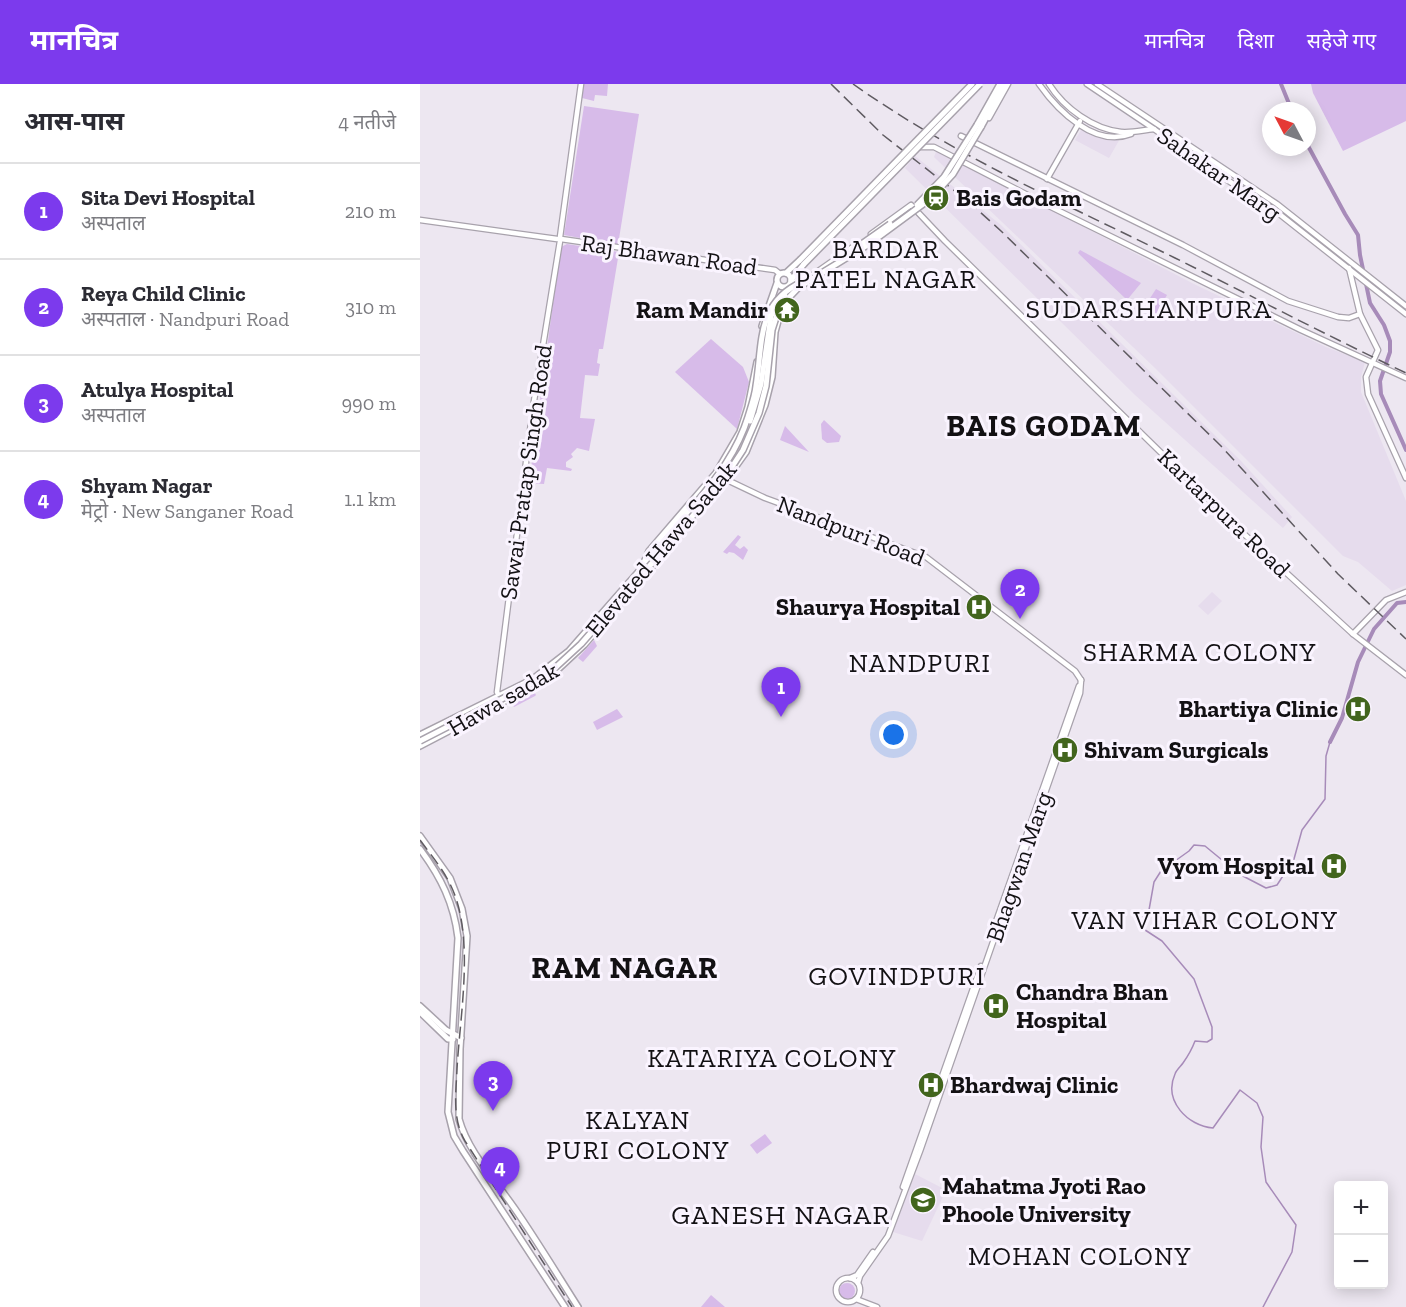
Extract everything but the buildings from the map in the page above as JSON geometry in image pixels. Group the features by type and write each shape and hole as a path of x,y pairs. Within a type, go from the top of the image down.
{"main road":[{"path":"802,262 972,84"},
{"path":"777,283 783,287 791,283 781,272 802,262 980,84"},
{"name":"Elevated Hawa Sadak","path":"420,743 530,685 567,658 652,564 726,476 743,450 759,413 766,386 775,318 779,308 799,287 868,244 930,199 953,174 1004,84"},
{"name":"Elevated Hawa Sadak","path":"641,569 717,478 742,432 756,387 767,314 775,301 796,284 826,269 923,200 944,177 1004,84"},
{"name":"Hawa sadak","path":"420,735 500,697 543,673 559,659 641,569 649,551 746,452 761,417 772,377 775,332 779,315 790,297 791,283 799,275 802,262"},
{"name":"Hawa sadak","path":"420,743 502,704 554,673 584,645 721,477 748,407 765,314 777,283 776,279 781,272"},
{"path":"721,477 744,438 756,402 761,384 771,316 783,297 799,287"},
{"path":"759,348 774,350"},
{"path":"420,836 444,868 462,909 467,936 459,1119 468,1141 523,1221 577,1307"},
{"path":"420,849 442,881 456,920 458,963 448,1112 450,1125 460,1146 565,1307"},
{"path":"420,1006 453,1036 461,1038"},
{"path":"420,1012 448,1039 453,1036"},
{"path":"460,1146 468,1141"}],"street":[{"name":"Sawai Pratap Singh Road","path":"502,704 497,692 502,650 533,407 581,84"},
{"path":"975,143 1004,84"},
{"path":"1039,84 1055,105 1089,130 1106,136 1124,136 1134,132"},
{"path":"1048,84 1065,104 1097,126 1120,132 1154,129"},
{"name":"Sahakar Marg","path":"1087,84 1205,166 1273,209 1406,314"},
{"name":"Sahakar Marg","path":"1097,84 1259,192 1406,306"},
{"path":"1047,179 1083,117"},
{"path":"930,136 934,147"},
{"path":"961,136 1183,245 1288,301 1338,317 1349,318 1360,314"},
{"path":"919,147 934,147 1049,207 1301,330 1406,378"},
{"name":"Kartarpura Road","path":"799,275 809,277 830,264 911,205 947,244 1244,534 1354,636 1406,675"},
{"name":"Raj Bhawan Road","path":"420,220 781,272"},
{"path":"1353,264 1348,269 1360,314 1378,350 1366,376 1368,394 1406,478"},
{"name":"Nandpuri Road","path":"721,477 765,498 926,557 1075,671 1081,680"},
{"path":"1354,636 1386,600 1406,592"},
{"name":"Bhagwan Marg","path":"850,1278 857,1275 886,1233 1081,680"},
{"name":"Bhagwan Marg","path":"858,1284 860,1276 888,1236 920,1151 1078,699 1081,680"},
{"path":"850,1278 858,1284 860,1291 856,1299 846,1305 840,1300 836,1285 850,1278"},
{"path":"856,1299 877,1307"},
{"path":"838,1307 840,1300"}],"shaded area":[{"path":"584,84 608,84 607,96 595,95 594,101 582,98"},
{"path":"1311,84 1406,84 1406,121 1343,151 1313,93"},
{"path":"584,106 639,114 618,245 564,235"},
{"path":"1083,127 1099,136 1121,137 1109,158 1075,140"},
{"path":"936,152 1196,285 1326,347 1365,362 1361,377 1361,392 1406,501 1406,585 1392,591 1358,562 1343,556 1155,368 936,159 934,157"},
{"path":"915,156 1001,225 1240,460 1292,517 1283,528 1135,395 905,168"},
{"path":"567,244 619,252 603,349 599,349 598,376 585,375 580,418 595,419 589,451 577,448 571,454 573,457 566,462 566,467 572,469 571,471 547,468 544,484 529,483 560,251 561,247"},
{"path":"1080,250 1141,283 1127,300 1078,253"},
{"path":"1156,289 1167,295 1154,317 1143,309"},
{"path":"711,339 743,367 749,382 737,429 675,372"},
{"path":"824,420 841,436 839,442 827,443 822,439 821,424"},
{"path":"785,426 809,452 780,440"},
{"path":"738,535 741,537 735,545 740,549 744,546 748,550 743,560 734,553 723,552"},
{"path":"1212,592 1222,601 1208,615 1198,606"},
{"path":"594,640 597,646 583,662 578,658"},
{"path":"533,690 535,696 514,707 511,701"},
{"path":"617,709 623,717 597,730 593,722"},
{"path":"765,1134 772,1143 757,1154 750,1145"},
{"name":"Mahatma Jyoti Rao Phoole University","path":"915,1174 946,1190 922,1241 893,1232"},
{"path":"844,1283 850,1283 855,1291 853,1297 844,1299 839,1294 839,1288"},
{"path":"711,1295 725,1307 701,1307"}],"waterway":[{"path":"1281,84 1288,102"},
{"path":"1314,156 1358,235 1370,303 1384,325 1390,341 1390,352 1380,381 1381,394 1406,450"},
{"path":"1330,742 1342,718 1358,662 1374,629 1397,603 1406,602"},
{"path":"1263,1307 1292,1252 1296,1225 1266,1182 1261,1147 1263,1117 1257,1103 1240,1090 1213,1128 1195,1123 1180,1110 1172,1094 1172,1084 1176,1073 1187,1058 1195,1041 1207,1042 1212,1039 1212,1027 1194,979 1162,941 1138,923 1149,910 1154,882 1161,871 1194,845 1205,846 1239,874 1266,888 1277,885 1294,859 1302,830 1325,799 1326,756 1330,742"}],"railway":[{"path":"831,84 883,135 969,202 1001,231 1221,446 1338,574 1406,639"},
{"path":"853,84 929,133 1008,176 1406,373"},
{"path":"420,840 451,886 462,928 464,976 457,1069 456,1115 458,1124 465,1141 572,1307"}],"place":[{"name":"Bais Godam","path":"936,198"},
{"name":"Ram Mandir","path":"787,310"},
{"name":"Shaurya Hospital","path":"979,607"},
{"name":"Reya Child Clinic","path":"1020,619"},
{"name":"Bhartiya Clinic","path":"1358,709"},
{"name":"Sita Devi Hospital","path":"781,717"},
{"name":"Shivam Surgicals","path":"1065,750"},
{"name":"Vyom Hospital","path":"1334,866"},
{"name":"Chandra Bhan Hospital","path":"996,1006"},
{"name":"Bhardwaj Clinic","path":"931,1085"},
{"name":"Atulya Hospital","path":"493,1111"},
{"name":"Shyam Nagar","path":"500,1197"},
{"name":"Mahatma Jyoti Rao Phoole University","path":"923,1200"}],"district":[{"name":"BARDAR PATEL NAGAR","path":"886,264"},
{"name":"SUDARSHANPURA","path":"1149,309"},
{"name":"BAIS GODAM","path":"1044,426"},
{"name":"SHARMA COLONY","path":"1200,652"},
{"name":"NANDPURI","path":"920,663"},
{"name":"VAN VIHAR COLONY","path":"1205,920"},
{"name":"RAM NAGAR","path":"625,968"},
{"name":"GOVINDPURI","path":"897,976"},
{"name":"KATARIYA COLONY","path":"772,1058"},
{"name":"KALYAN PURI COLONY","path":"638,1135"},
{"name":"GANESH NAGAR","path":"781,1215"},
{"name":"MOHAN COLONY","path":"1080,1256"}]}
